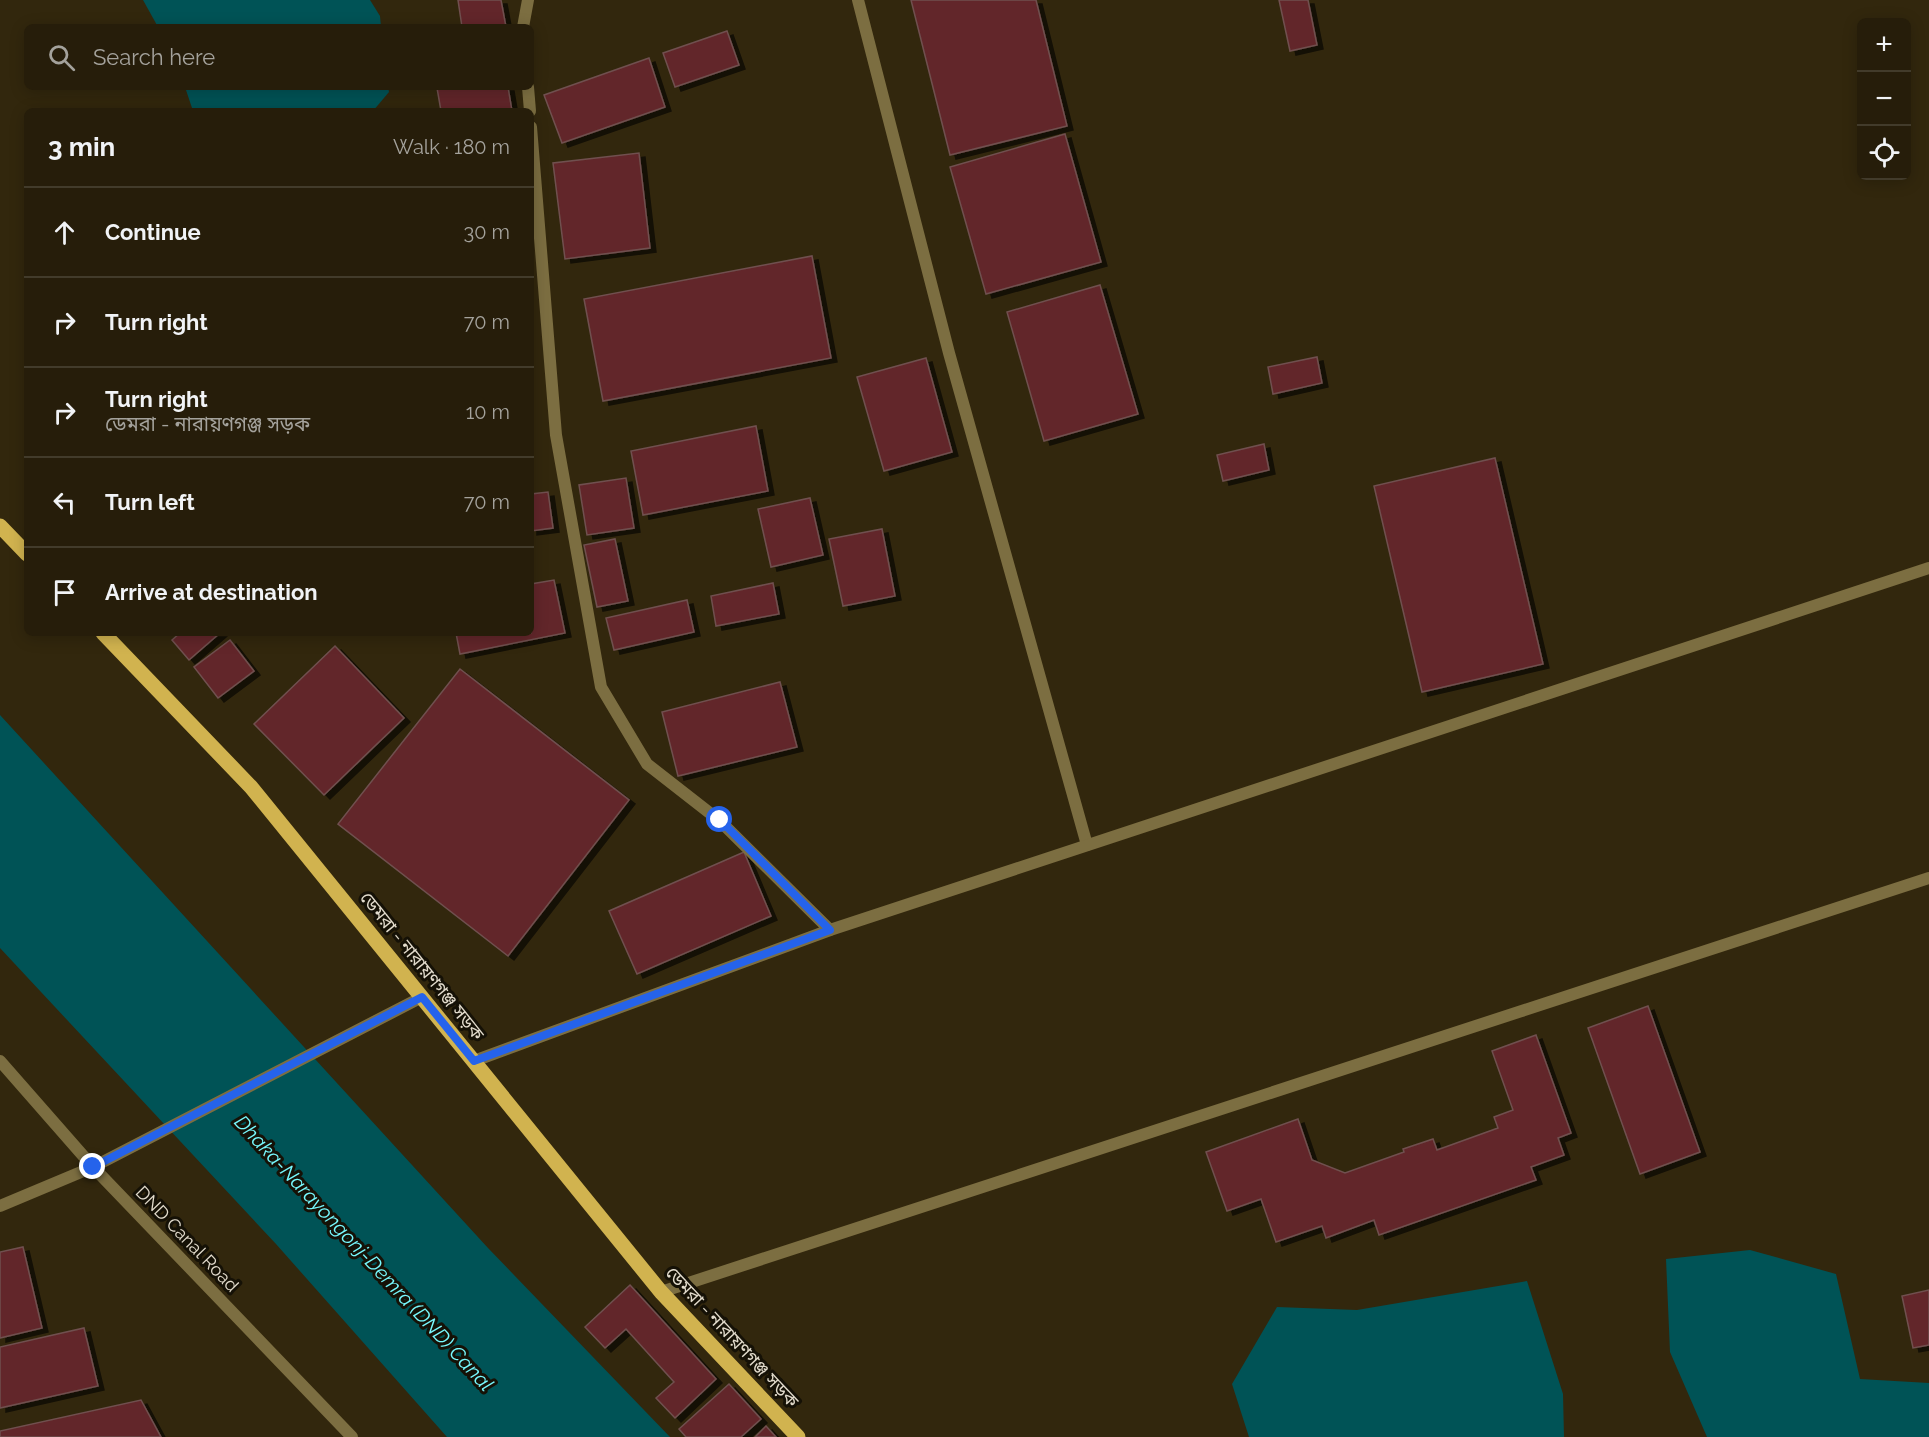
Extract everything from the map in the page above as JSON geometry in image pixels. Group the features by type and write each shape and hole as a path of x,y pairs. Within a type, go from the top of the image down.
{"main road":[{"path":"0,526 24,551"},
{"name":"ডেমরা - নারায়ণগঞ্জ সড়ক","path":"106,636 251,787 662,1292 798,1437"}],"street":[{"path":"524,24 528,0"},
{"path":"858,0 949,353 1087,845"},
{"path":"528,90 530,108"},
{"path":"534,164 556,435 601,687 647,764 720,820 830,930"},
{"path":"474,1061 830,930 1929,568"},
{"path":"662,1292 1929,878"},
{"path":"0,1206 93,1167 422,997"},
{"name":"DND Canal Road","path":"0,1061 93,1167 352,1437"}],"water":[{"path":"143,0 370,0 380,16 381,24 156,24"},
{"path":"186,90 389,90 389,92 376,108 192,108"},
{"name":"Dhaka-Narayongonj-Demra (DND) Canal","path":"0,715 488,1248 670,1437 447,1437 276,1244 0,948"},
{"path":"1750,1250 1836,1274 1860,1379 1929,1383 1929,1437 1707,1437 1670,1352 1666,1259"},
{"path":"1527,1281 1563,1394 1564,1437 1249,1437 1232,1384 1277,1307 1357,1310"}],"building":[{"path":"458,0 501,0 505,24 462,24"},
{"path":"911,0 1036,0 1067,126 950,155"},
{"path":"1279,0 1308,0 1317,45 1290,51"},
{"path":"727,31 739,65 675,87 663,53"},
{"path":"649,58 665,107 562,143 544,95"},
{"path":"437,90 508,90 512,108 440,108"},
{"path":"1065,134 1101,262 986,294 950,167"},
{"path":"639,153 650,248 565,259 553,163"},
{"path":"812,256 831,358 603,401 584,299"},
{"path":"1100,285 1138,414 1044,441 1007,312"},
{"path":"1317,357 1322,383 1273,394 1268,367"},
{"path":"926,358 952,452 884,471 857,377"},
{"path":"756,426 768,491 643,515 631,451"},
{"path":"1264,444 1269,470 1223,481 1217,455"},
{"path":"1495,458 1543,664 1422,692 1374,486"},
{"path":"626,478 634,528 587,535 579,485"},
{"path":"548,492 553,528 534,531 534,494"},
{"path":"810,498 823,555 771,567 758,509"},
{"path":"882,529 895,596 843,606 829,539"},
{"path":"615,539 628,601 597,607 584,545"},
{"path":"554,580 565,633 460,654 457,636 534,636 534,583"},
{"path":"773,583 779,614 716,626 711,596"},
{"path":"687,600 694,632 614,650 606,618"},
{"path":"177,636 217,636 189,660 172,640"},
{"path":"230,640 254,671 218,698 194,667"},
{"path":"335,646 404,718 324,795 254,724"},
{"path":"460,669 629,800 508,956 338,824"},
{"path":"780,682 797,747 678,776 662,712"},
{"path":"744,852 771,916 637,974 609,911"},
{"path":"1648,1006 1700,1152 1640,1174 1588,1028"},
{"path":"1536,1035 1571,1133 1558,1138 1564,1155 1531,1167 1536,1180 1379,1235 1374,1220 1326,1238 1322,1226 1276,1242 1261,1199 1227,1211 1206,1152 1298,1119 1312,1160 1345,1173 1433,1139 1437,1150 1498,1128 1494,1117 1513,1110 1492,1051"},
{"path":"23,1247 42,1328 0,1338 0,1252"},
{"path":"630,1285 716,1379 675,1418 656,1398 674,1382 626,1329 605,1348 585,1327"},
{"path":"1929,1290 1929,1345 1913,1348 1902,1296"},
{"path":"84,1328 98,1386 0,1408 0,1347"},
{"path":"729,1384 761,1419 741,1437 686,1437 679,1429"},
{"path":"141,1400 161,1437 0,1437 0,1431"},
{"path":"766,1426 776,1437 755,1437"}],"route":[{"path":"93,1167 422,997 474,1061 830,930 720,820"}]}
